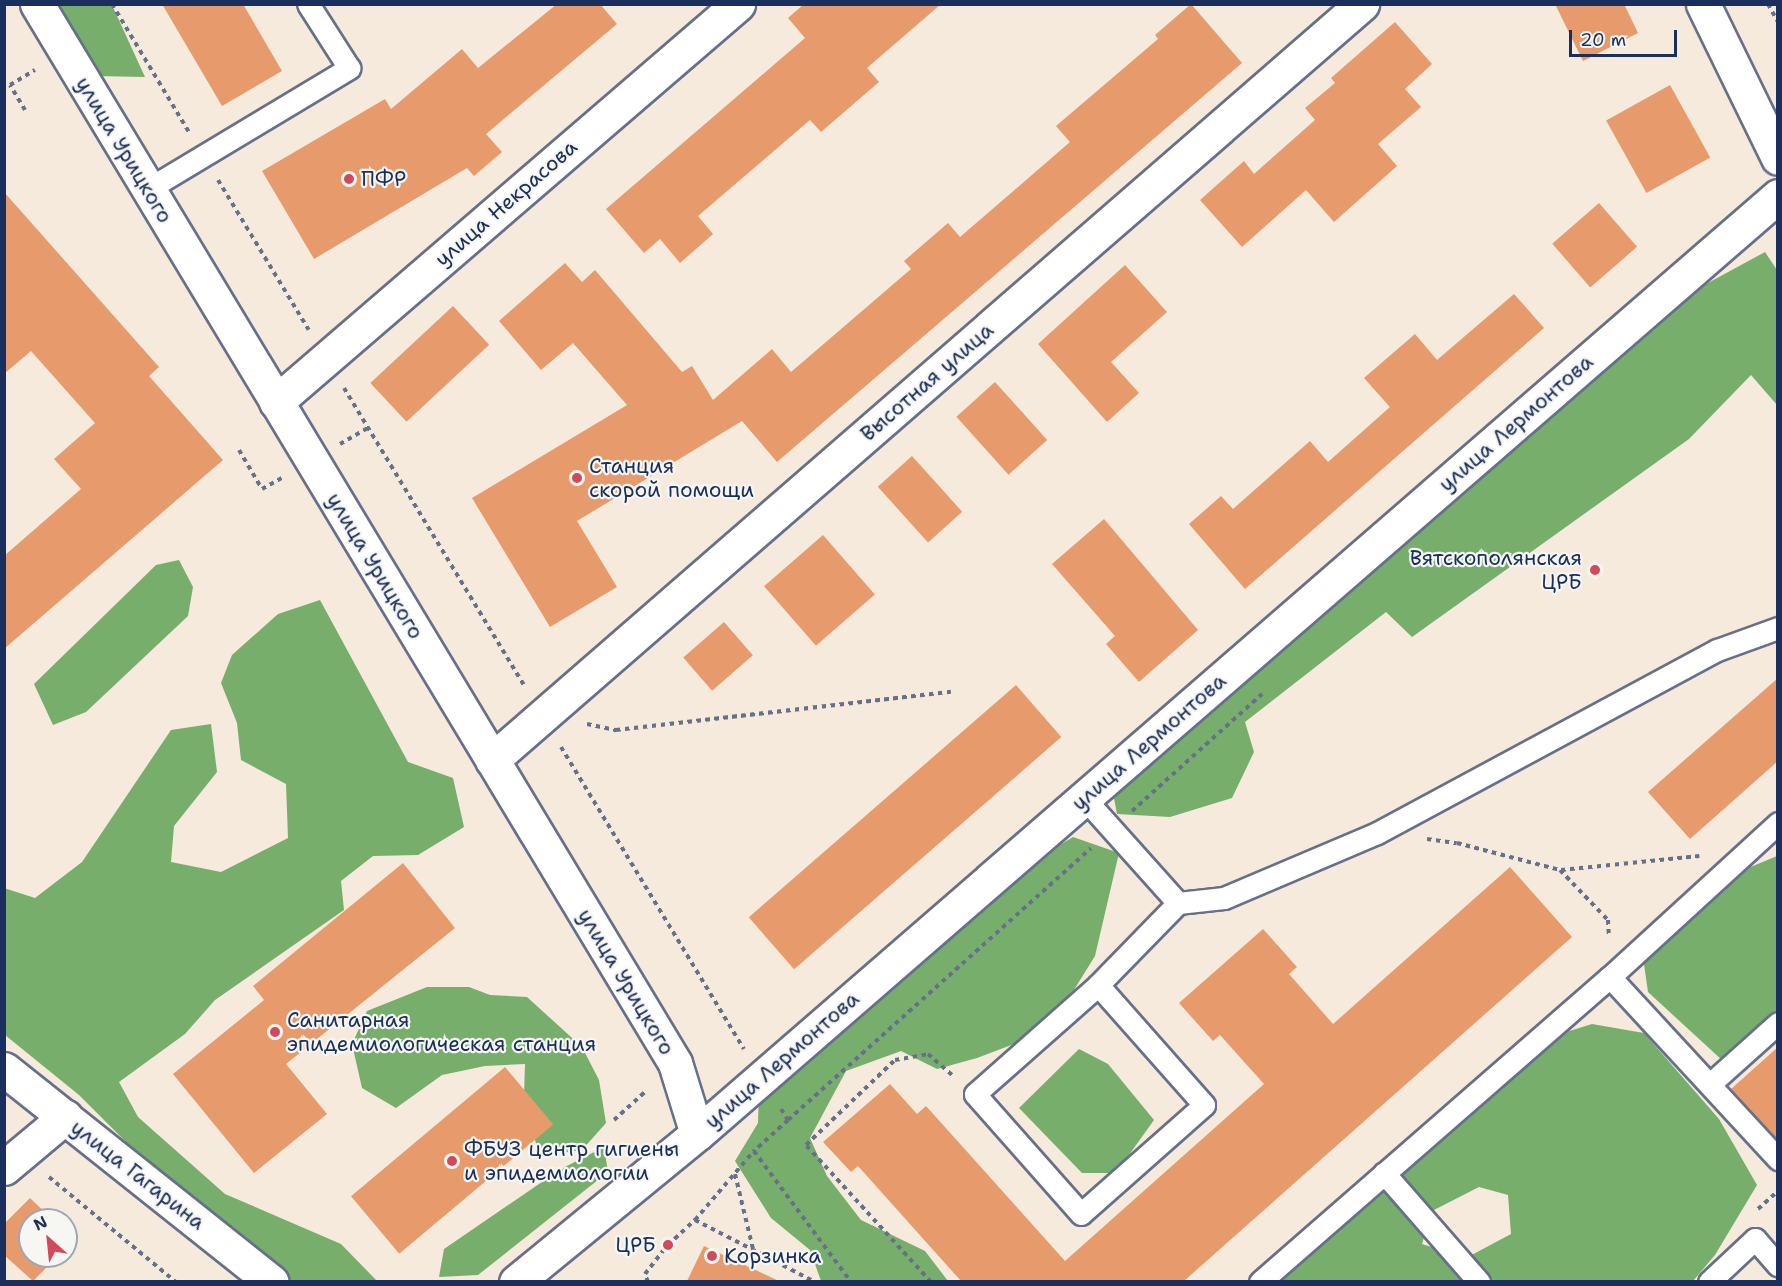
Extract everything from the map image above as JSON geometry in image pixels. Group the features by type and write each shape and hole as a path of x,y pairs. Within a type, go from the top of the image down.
{"street":[{"name":"улица Урицкого","path":"37,4 675,1063 698,1134"},
{"name":"улица Некрасова","path":"276,402 738,4"},
{"name":"Высотная улица","path":"492,760 1362,4"},
{"path":"1703,4 1778,158"},
{"name":"улица Лермонтова","path":"528,1277 698,1134 1778,196"},
{"name":"улица Гагарина","path":"4,1069 272,1281"},
{"path":"13,1160 65,1117"}],"lane":[{"path":"148,189 349,68 308,4"},
{"path":"1098,985 1204,1106 1082,1215 975,1094 1098,985 1178,903 1224,898 1377,833 1717,650 1778,628"},
{"path":"1084,798 1178,903"},
{"path":"1260,1281 1610,977 1778,823"},
{"path":"1610,977 1778,1159"},
{"path":"1710,1084 1778,1023"},
{"path":"1384,1173 1479,1281"},
{"path":"1709,1281 1755,1239 1778,1265"}],"path":[{"path":"112,4 788,1120 754,1151 695,1220 662,1252 645,1274 648,1281"},
{"path":"1768,4 1778,22"},
{"path":"25,110 10,85 41,66"},
{"path":"239,450 262,489"},
{"path":"542,715 616,730 951,692"},
{"path":"1377,833 1457,843 1560,870 1746,851"},
{"path":"1560,870 1608,920 1610,977"},
{"path":"931,1281 806,1145 896,1060 928,1054 975,1094"},
{"path":"614,1119 645,1092"},
{"path":"754,1151 851,1281"},
{"path":"13,1160 176,1281"},
{"path":"735,1174 753,1249"},
{"path":"1752,1215 1778,1191"},
{"path":"695,1220 815,1281"}],"green space":[{"path":"52,5 112,5 145,77 95,76"},
{"path":"1765,252 1777,270 1777,405 1751,375 1689,439 1412,637 1386,612 1245,722 1254,752 1232,798 1170,817 1117,814 1112,788 1695,290"},
{"path":"179,560 193,587 188,616 86,712 53,725 34,684 156,565"},
{"path":"320,600 408,762 453,778 464,827 418,855 373,856 341,881 344,910 215,1000 185,1034 119,1082 138,1117 225,1194 341,1244 377,1281 277,1281 145,1161 79,1095 5,1035 4,888 35,898 82,862 171,730 211,724 217,772 174,826 171,862 221,872 288,838 286,784 241,760 237,723 221,683 232,655 278,614"},
{"path":"1073,837 1119,853 1095,956 1072,993 1014,1044 977,1058 937,1069 901,1051 846,1071 810,1138 827,1176 861,1220 925,1251 948,1281 821,1281 810,1250 771,1218 735,1161 758,1123 759,1091 1018,870"},
{"path":"1777,856 1777,1018 1723,1061 1648,992 1642,950 1741,871"},
{"path":"427,987 469,987 490,995 527,997 582,1047 599,1080 606,1123 582,1150 539,1156 524,1095 525,1064 485,1066 442,1075 396,1108 362,1088 352,1044 367,1011"},
{"path":"1592,1024 1644,1033 1719,1119 1757,1185 1715,1255 1693,1281 1249,1282 1288,1253 1534,1042","holes":["1479,1187 1508,1195 1511,1234 1466,1258 1422,1244 1432,1211"]},
{"path":"1079,1049 1108,1064 1154,1120 1116,1173 1082,1173 1019,1108"},
{"path":"604,1147 608,1172 478,1275 439,1277 444,1249 561,1169"}],"building":[{"path":"162,4 243,4 282,71 222,106"},
{"path":"557,4 600,4 617,24 486,134 502,152 474,176 467,168 314,259 262,171 385,99 391,109 462,49 478,68"},
{"path":"804,4 941,4 867,68 879,82 821,132 810,120 698,216 713,234 680,263 660,239 644,253 606,209 805,38 788,18"},
{"path":"1191,4 1242,63 777,462 742,421 577,521 617,587 550,627 472,498 627,405 573,343 541,370 499,321 565,263 582,282 595,270 682,372 692,366 713,400 772,349 791,372 911,269 904,261 948,223 960,237 1070,142 1056,126 1158,39 1155,35"},
{"path":"1555,4 1624,4 1638,33 1583,61"},
{"path":"1395,22 1432,64 1405,89 1421,107 1378,144 1397,166 1334,222 1306,190 1242,247 1200,200 1244,161 1254,174 1315,120 1305,108 1335,83 1331,78"},
{"path":"1670,85 1710,158 1646,193 1606,120"},
{"path":"4,192 159,367 149,376 223,460 4,649 4,556 81,489 54,459 95,423 31,351 4,374"},
{"path":"1599,203 1637,247 1590,287 1552,244"},
{"path":"1125,265 1167,312 1111,362 1139,393 1107,422 1038,344"},
{"path":"1514,294 1544,328 1245,589 1189,524 1221,496 1233,509 1310,441 1328,462 1390,407 1364,378 1415,334 1437,360"},
{"path":"453,306 489,345 407,422 370,383"},
{"path":"995,382 1047,440 1009,475 956,417"},
{"path":"912,456 962,512 928,543 878,487"},
{"path":"1104,519 1198,630 1139,682 1106,644 1115,636 1052,564"},
{"path":"823,535 875,595 816,646 764,586"},
{"path":"724,622 753,655 712,691 683,657"},
{"path":"1778,678 1778,761 1690,839 1648,792"},
{"path":"1016,685 1061,737 794,969 749,917"},
{"name":"Санитарная эпидемиологическая станция","path":"403,863 455,928 286,1064 327,1114 254,1173 173,1074 264,1000 253,986"},
{"path":"1510,867 1572,937 1184,1281 961,1281 858,1166 851,1172 823,1142 890,1084 917,1114 926,1106 1065,1261 1264,1084 1220,1035 1213,1041 1179,1003 1263,929 1297,967 1289,974 1333,1024"},
{"path":"1778,1047 1778,1140 1731,1089"},
{"name":"ФБУЗ центр гигиены и эпидемиологии","path":"505,1067 553,1124 399,1254 351,1196"},
{"path":"30,1198 40,1208 20,1208"},
{"path":"18,1210 18,1268 4,1255 4,1224"},
{"name":"Корзинка","path":"704,1246 779,1281 687,1281"},
{"path":"18,1268 46,1268 33,1281"}],"place":[{"name":"ПФР","path":"349,179"},
{"name":"Станция скорой помощи","path":"577,478"},
{"name":"Вятскополянская ЦРБ","path":"1595,570"},
{"name":"Санитарная эпидемиологическая станция","path":"275,1032"},
{"name":"ФБУЗ центр гигиены и эпидемиологии","path":"452,1161"},
{"name":"ЦРБ","path":"668,1245"},
{"name":"Корзинка","path":"712,1256"}]}
